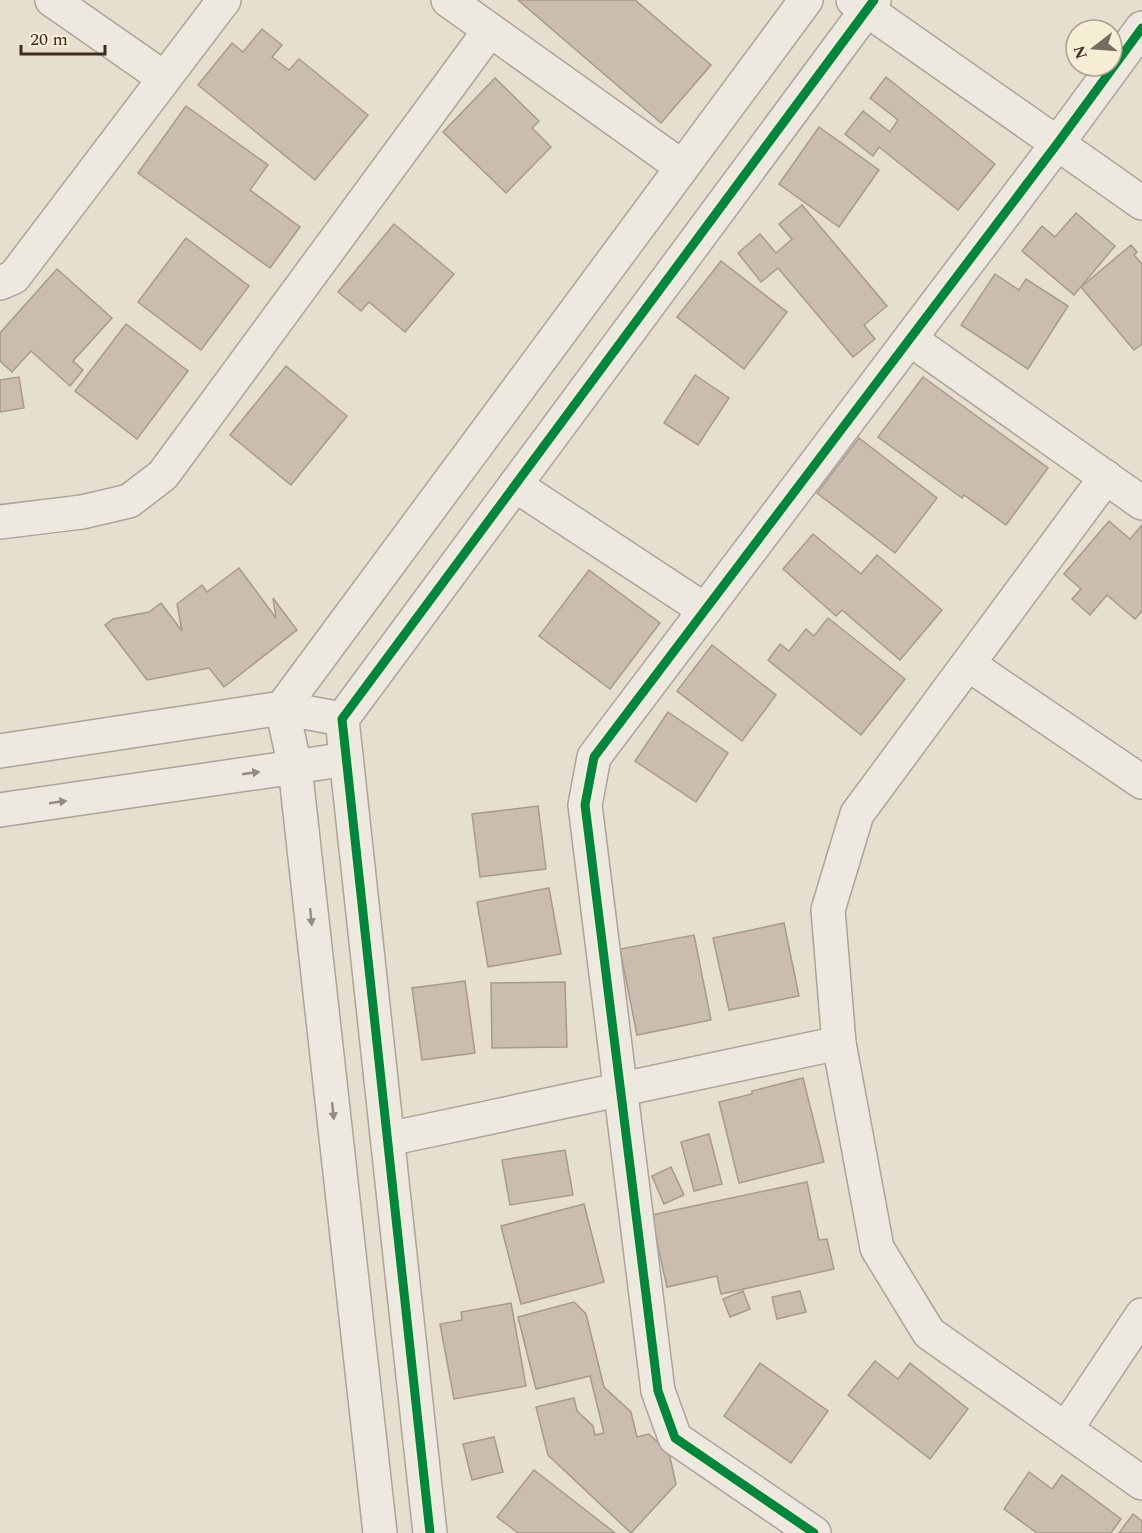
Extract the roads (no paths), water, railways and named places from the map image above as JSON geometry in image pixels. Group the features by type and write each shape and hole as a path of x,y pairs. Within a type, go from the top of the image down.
{"street":[{"path":"52,0 164,78"},
{"path":"0,283 14,277 224,0"},
{"path":"448,0 682,167"},
{"path":"380,1533 295,767 282,708 806,0"},
{"path":"430,1533 342,719 865,3 1057,144 1142,203"},
{"path":"814,1533 675,1438 658,1391 585,805 594,757 1142,28"},
{"path":"0,522 82,512 129,501 163,475 490,30"},
{"path":"910,339 1142,503"},
{"path":"1106,477 857,814 828,910 838,1043 877,1248 929,1333 1142,1483"},
{"path":"515,485 705,610"},
{"path":"968,664 1142,782"},
{"path":"0,751 282,708 342,719"},
{"path":"0,810 346,759"},
{"path":"388,1139 838,1043"},
{"path":"1066,1429 1142,1315"}]}
